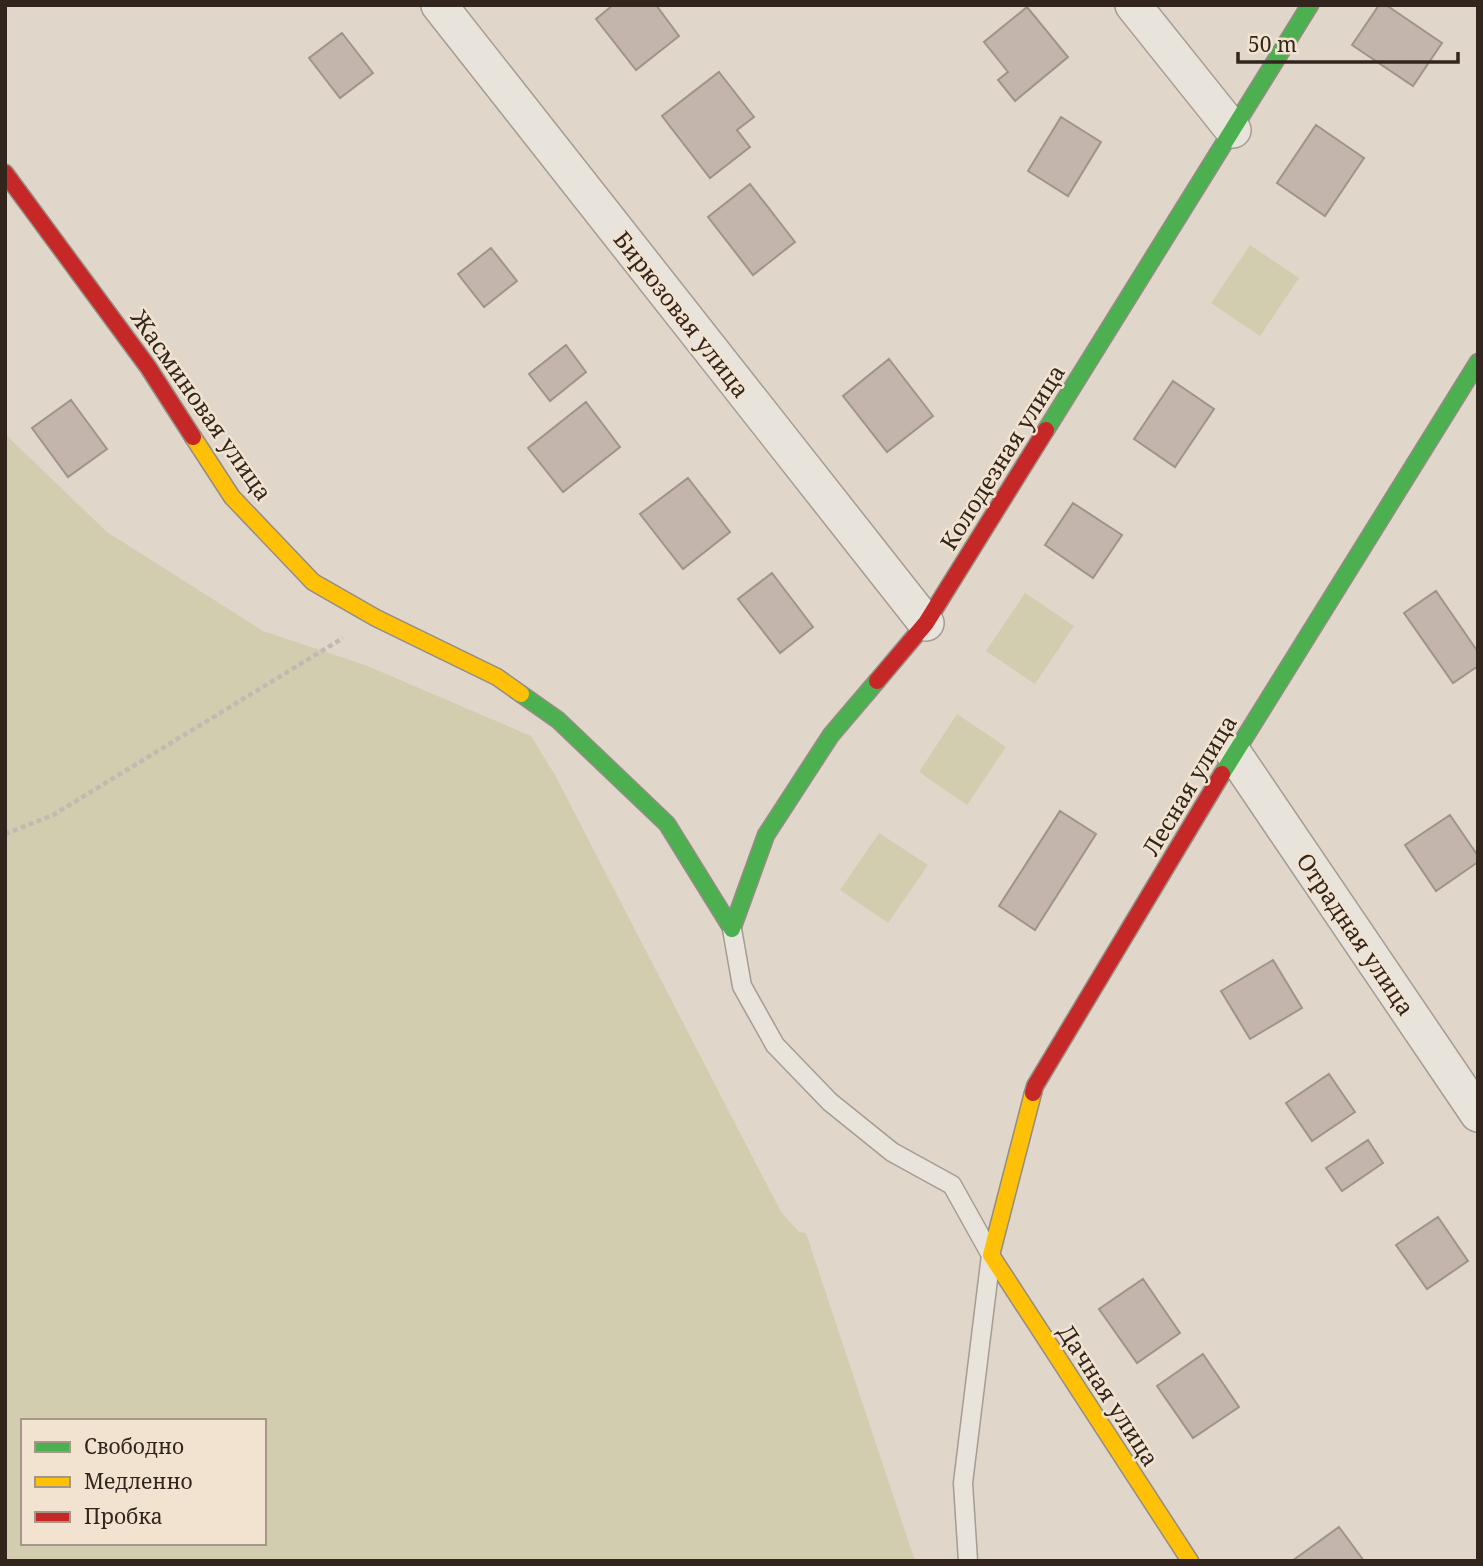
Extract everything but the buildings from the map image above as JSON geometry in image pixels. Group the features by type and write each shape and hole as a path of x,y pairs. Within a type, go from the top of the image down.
{"street":[{"name":"Бирюзовая улица","path":"439,5 926,623"},
{"path":"1133,5 1233,130"},
{"name":"Колодезная улица","path":"732,929 766,835 831,735 926,623 1310,5"},
{"name":"Жасминовая улица","path":"5,173 148,367 232,497 313,582 376,618 497,677 558,720 667,824 732,929"},
{"name":"Лесная улица","path":"991,1255 1035,1086 1234,754 1478,362"},
{"name":"Отрадная улица","path":"1234,754 1478,1114"},
{"name":"Дачная улица","path":"991,1255 1190,1561"}],"lane":[{"path":"732,929 742,985 775,1045 830,1102 892,1152 953,1185 991,1255 963,1483 968,1561"}],"path":[{"path":"5,834 53,815 376,618"}],"shaded area":[{"path":"1250,245 1299,278 1260,336 1211,303"},
{"path":"5,434 107,532 263,631 365,665 531,736 555,775 781,1212 799,1232 806,1233 915,1561 5,1561"},
{"path":"1025,593 1074,626 1035,684 986,651"},
{"path":"957,714 1006,747 967,805 919,772"},
{"path":"879,833 928,865 888,923 840,890"}],"traffic: fast":[{"path":"1046,430 1310,5"},
{"path":"1222,774 1478,362"},
{"path":"732,929 766,835 831,735 877,681"},
{"path":"521,694 558,720 667,824 732,929"}],"traffic: slow":[{"path":"193,437 232,497 313,582 376,618 497,677 521,694"},
{"path":"1033,1093 991,1255 1190,1561"}],"traffic: jam":[{"path":"5,173 148,367 193,437"},
{"path":"877,681 926,623 1046,430"},
{"path":"1033,1093 1222,774"}]}
